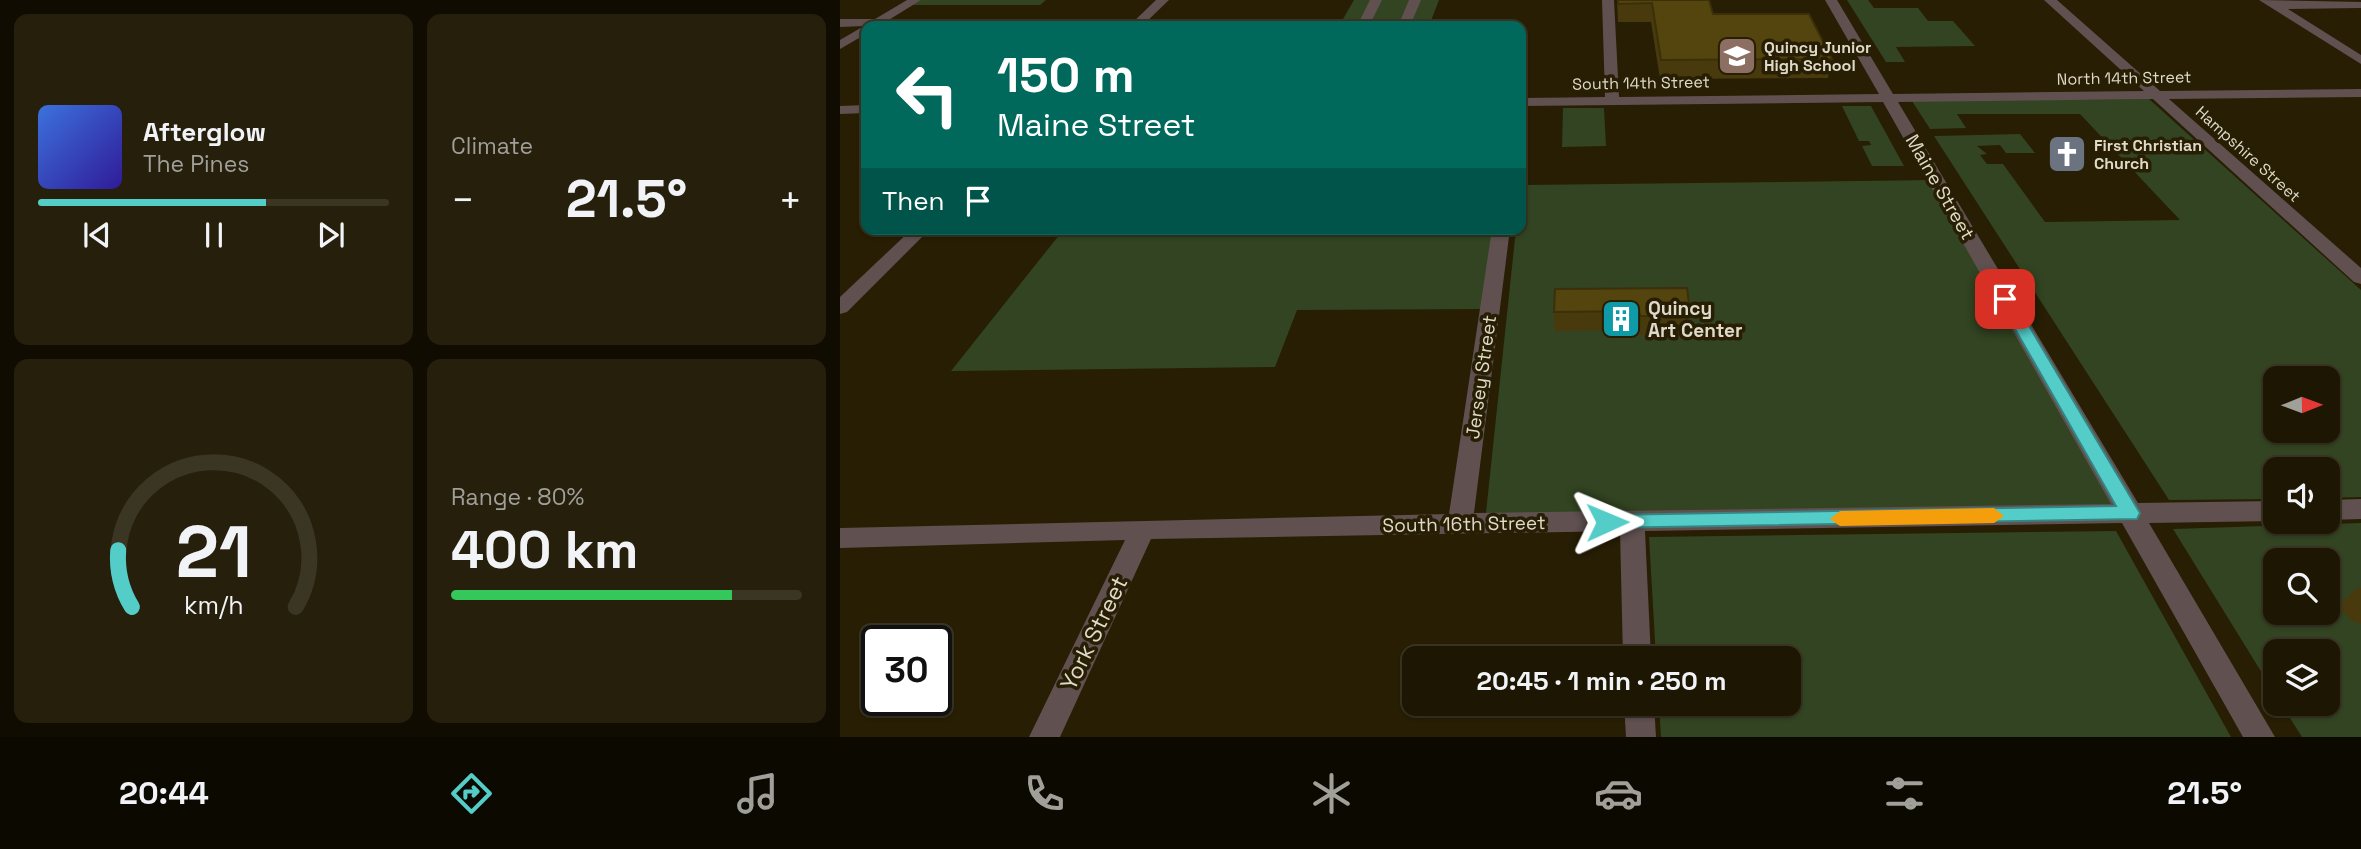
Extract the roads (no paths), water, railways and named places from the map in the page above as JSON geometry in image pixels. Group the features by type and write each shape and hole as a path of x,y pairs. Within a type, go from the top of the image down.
{"street":[{"path":"880,21 915,0"},
{"path":"1140,21 1163,0"},
{"path":"1366,21 1376,0"},
{"path":"1406,21 1415,0"},
{"path":"1608,0 1612,101"},
{"name":"Maine Street","path":"1831,0 2260,737"},
{"name":"Hampshire Street","path":"2050,0 2361,278"},
{"path":"2270,3 2361,5"},
{"path":"2270,3 2361,60"},
{"path":"840,23 861,24"},
{"path":"840,45 861,32"},
{"name":"North 14th Street","path":"1888,98 2361,93"},
{"name":"South 14th Street","path":"1526,102 1888,98"},
{"path":"840,110 861,109"},
{"path":"840,308 916,235"},
{"name":"Jersey Street","path":"1460,524 1501,235"},
{"path":"2340,510 2361,509"},
{"name":"South 16th Street","path":"840,538 1143,529 2263,511"},
{"path":"1632,522 1637,646"},
{"name":"York Street","path":"1044,737 1143,529"},
{"path":"1640,716 1641,737"}],"place":[{"name":"Quincy Junior High School","path":"1737,56"},
{"name":"First Christian Church","path":"2067,154"},
{"name":"Quincy Art Center","path":"1621,319"}]}
